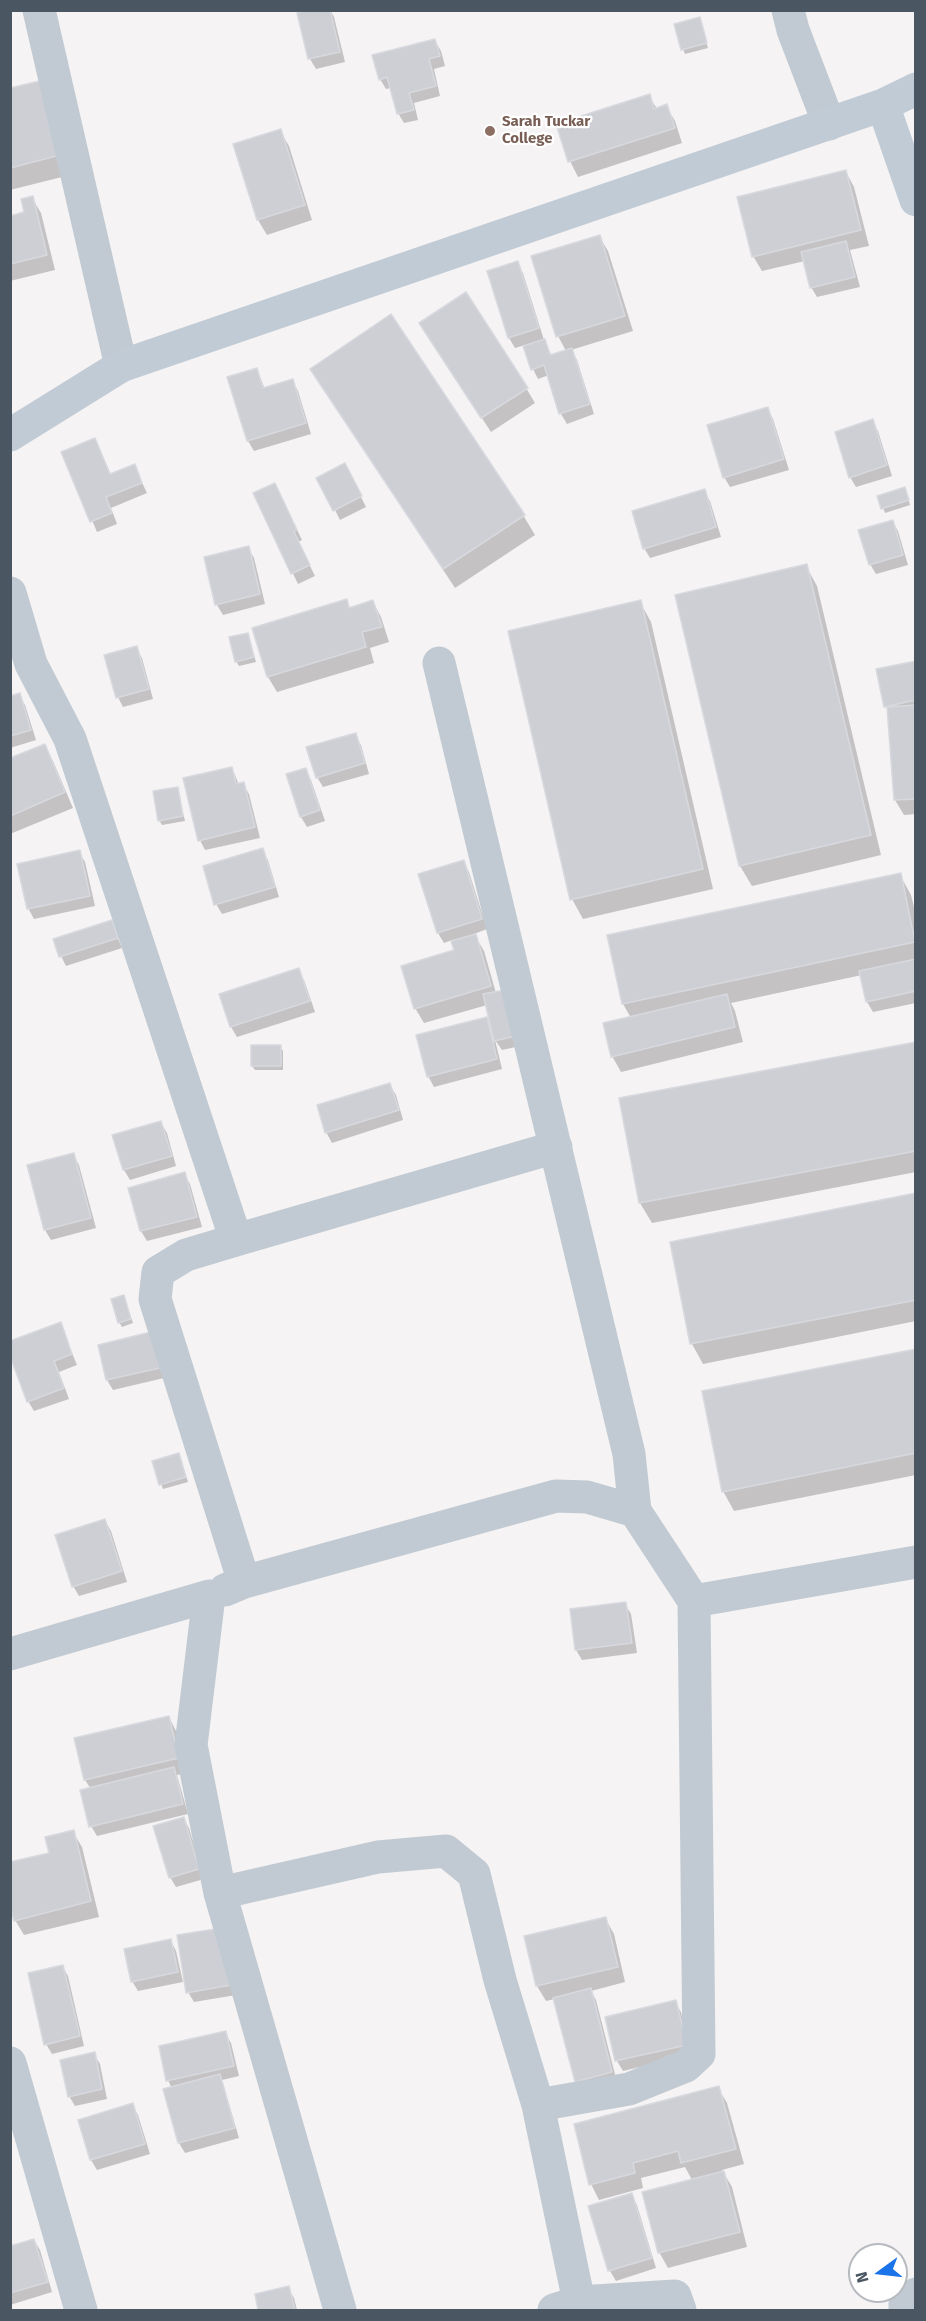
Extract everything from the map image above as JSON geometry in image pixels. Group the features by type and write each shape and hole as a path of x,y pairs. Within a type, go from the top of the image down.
{"street":[{"path":"39,10 121,366"},
{"path":"788,10 793,30 829,124"},
{"path":"10,435 121,366 829,124 883,105 915,89"},
{"path":"883,105 915,200"},
{"path":"10,593 31,663 70,739 236,1240"},
{"path":"439,663 629,1454 634,1510 694,1602 699,2054 686,2066 629,2089 538,2105"},
{"path":"244,1582 155,1299 158,1272 186,1254 556,1147"},
{"path":"10,1654 209,1596 244,1582 556,1496 587,1497 634,1510"},
{"path":"694,1602 915,1562"},
{"path":"209,1596 191,1745 220,1893 340,2310"},
{"path":"220,1893 378,1857 446,1851 474,1874 500,1980 538,2105 566,2306 675,2296 680,2310"},
{"path":"10,2062 81,2310"},
{"path":"905,2310 905,2303 915,2294"}],"building":[{"path":"307,10 330,10 340,52 308,59 297,13"},
{"path":"700,17 707,43 681,50 674,24"},
{"path":"435,39 440,56 429,59 436,86 409,93 414,110 397,114 387,77 379,80 372,55"},
{"path":"44,80 64,154 10,168 10,88"},
{"path":"650,94 654,109 667,104 675,128 568,162 556,124"},
{"path":"281,129 305,205 257,220 233,144"},
{"path":"846,170 861,230 752,257 737,197"},
{"path":"33,196 47,255 10,264 10,216 24,212 21,199"},
{"path":"600,235 625,316 556,337 531,256"},
{"path":"846,241 855,277 810,288 801,252"},
{"path":"518,261 539,328 508,338 487,271"},
{"path":"466,292 528,388 481,418 419,323"},
{"path":"391,314 525,515 443,569 310,369"},
{"path":"545,339 550,355 572,348 590,404 559,414 544,365 531,370 523,346"},
{"path":"257,368 263,388 293,379 306,423 247,441 227,377"},
{"path":"768,407 784,459 723,478 707,425"},
{"path":"873,419 887,465 849,478 835,432"},
{"path":"95,438 110,474 135,464 142,483 106,497 112,513 90,522 61,452"},
{"path":"345,463 362,496 333,511 316,478"},
{"path":"275,483 310,565 291,574 253,493"},
{"path":"905,487 909,500 881,509 877,496"},
{"path":"705,489 716,527 643,549 632,511"},
{"path":"893,520 903,555 869,565 858,530"},
{"path":"249,546 260,594 215,605 204,557"},
{"path":"807,564 871,835 739,866 675,595"},
{"path":"347,599 349,608 373,600 382,627 362,632 366,647 267,677 252,628"},
{"path":"641,600 703,869 570,900 508,631"},
{"path":"248,633 254,657 235,662 229,637"},
{"path":"137,646 149,689 116,698 104,655"},
{"path":"916,661 916,700 884,707 876,669"},
{"path":"20,693 31,730 10,736 10,696"},
{"path":"916,705 916,799 894,800 887,707"},
{"path":"356,733 365,763 316,778 306,747"},
{"path":"45,744 65,792 10,816 10,758"},
{"path":"232,767 236,784 244,782 255,827 198,841 183,778"},
{"path":"306,768 320,810 300,817 286,774"},
{"path":"178,787 183,816 158,821 153,791"},
{"path":"263,848 275,887 214,905 203,866"},
{"path":"80,850 90,896 27,909 17,864"},
{"path":"464,860 482,919 437,933 418,874"},
{"path":"901,873 915,942 622,1004 607,935"},
{"path":"112,920 118,938 59,957 53,939"},
{"path":"476,934 491,986 414,1009 401,966 454,950 451,941"},
{"path":"916,959 916,991 866,1002 859,971"},
{"path":"299,968 310,1001 230,1027 219,994"},
{"path":"505,990 516,1036 494,1041 483,994"},
{"path":"727,994 735,1027 611,1057 603,1023"},
{"path":"487,1017 497,1059 427,1077 416,1035"},
{"path":"916,1042 916,1151 639,1203 619,1098"},
{"path":"251,1045 281,1045 281,1066 251,1066"},
{"path":"390,1083 399,1110 325,1133 317,1105"},
{"path":"161,1121 172,1156 123,1170 112,1135"},
{"path":"74,1153 91,1218 44,1230 27,1165"},
{"path":"185,1172 197,1217 140,1231 128,1188"},
{"path":"916,1193 916,1300 690,1344 670,1242"},
{"path":"124,1295 131,1319 118,1323 111,1299"},
{"path":"61,1322 72,1354 54,1361 64,1388 27,1402 10,1356 10,1341"},
{"path":"151,1332 160,1368 106,1380 98,1345"},
{"path":"916,1349 916,1453 722,1492 702,1391"},
{"path":"179,1453 186,1477 159,1485 152,1461"},
{"path":"105,1519 122,1571 72,1587 55,1535"},
{"path":"626,1602 632,1643 575,1650 570,1609"},
{"path":"169,1716 179,1758 84,1780 74,1738"},
{"path":"174,1767 183,1804 89,1827 80,1790"},
{"path":"184,1817 199,1869 169,1878 153,1826"},
{"path":"74,1830 91,1901 14,1921 10,1906 10,1862 49,1853 45,1837"},
{"path":"606,1917 618,1967 536,1986 524,1936"},
{"path":"222,1928 231,1985 186,1993 177,1935"},
{"path":"171,1939 178,1972 131,1982 124,1949"},
{"path":"63,1965 80,2036 44,2045 28,1973"},
{"path":"591,1988 612,2072 575,2082 553,1998"},
{"path":"676,2000 687,2045 615,2061 605,2017"},
{"path":"226,2031 234,2066 166,2081 159,2046"},
{"path":"95,2052 102,2089 68,2097 60,2060"},
{"path":"220,2074 235,2128 178,2143 163,2089"},
{"path":"719,2086 736,2149 681,2163 678,2151 633,2163 635,2173 589,2185 574,2124"},
{"path":"133,2103 145,2144 90,2160 78,2120"},
{"path":"724,2171 740,2232 658,2253 642,2192"},
{"path":"632,2193 652,2258 608,2271 588,2206"},
{"path":"34,2239 48,2282 10,2293 10,2246"},
{"path":"289,2286 295,2310 258,2310 255,2294"}],"place":[{"name":"Sarah Tuckar College","path":"490,131"}]}
